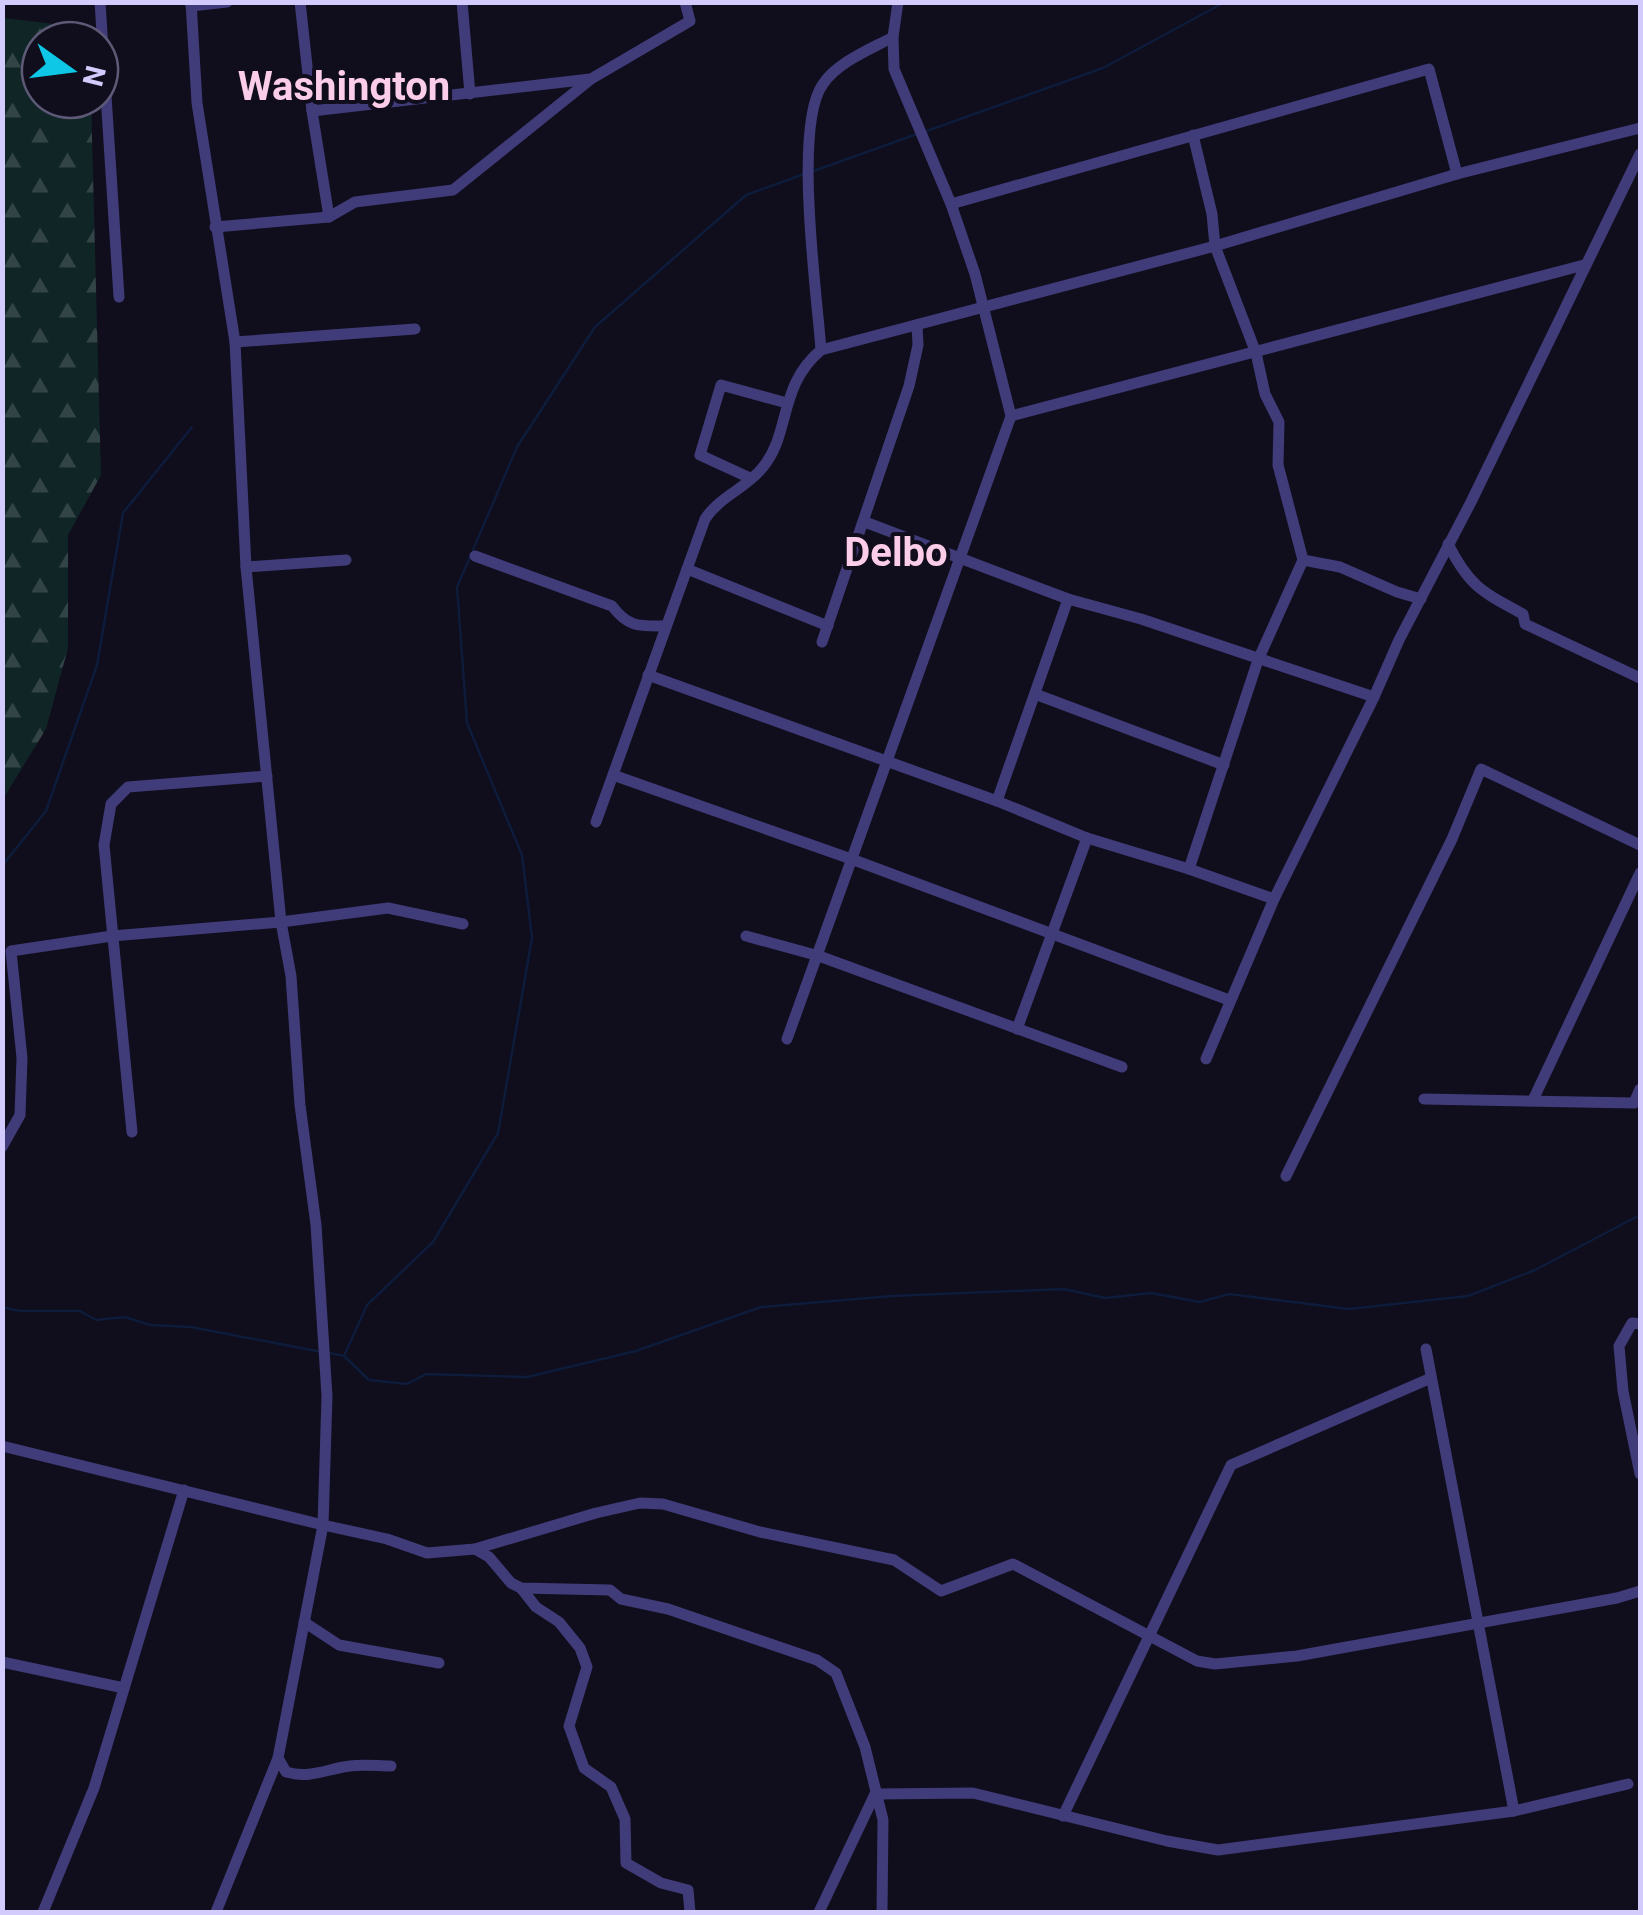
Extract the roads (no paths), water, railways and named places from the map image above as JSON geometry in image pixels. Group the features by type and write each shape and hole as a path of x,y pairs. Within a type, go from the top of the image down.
{"street":[{"path":"100,2 119,297"},
{"path":"216,1912 278,1758 324,1525 326,1396 316,1225 300,1105 291,976 281,922 246,567 235,342 198,103 191,4 227,2"},
{"path":"300,2 329,217"},
{"path":"462,2 470,94"},
{"path":"215,227 329,217 355,202 453,190 591,79 690,21 685,2"},
{"path":"787,1039 890,762 1011,416 951,204 894,69 892,38 898,2"},
{"path":"821,350 812,247 812,106 830,73 892,38"},
{"path":"951,204 1429,69 1458,174"},
{"path":"312,111 591,79"},
{"path":"596,822 705,519 716,503 761,470 771,455 786,403 809,360 821,350 1215,246 1458,174 1640,128"},
{"path":"1190,869 1258,660 1303,560 1278,465 1279,422 1265,394 1256,353 1215,246 1212,214 1193,134"},
{"path":"1206,1059 1274,900 1640,154"},
{"path":"1011,416 1584,265"},
{"path":"822,642 909,386 918,344 917,325"},
{"path":"235,342 414,329"},
{"path":"750,478 700,455 721,385 786,403"},
{"path":"865,522 1068,599 1141,619 1374,697"},
{"path":"1448,544 1463,574 1483,593 1522,614 1525,624 1640,678"},
{"path":"475,556 612,606 623,620 636,626 666,626"},
{"path":"246,567 346,560"},
{"path":"1303,560 1340,566 1421,599"},
{"path":"687,569 828,626"},
{"path":"996,800 1068,599"},
{"path":"648,675 996,800 1087,838 1274,900"},
{"path":"1035,694 1224,764"},
{"path":"1286,1176 1452,839 1481,769 1640,846"},
{"path":"612,775 854,860 1229,1000"},
{"path":"132,1132 104,845 111,804 128,787 267,776"},
{"path":"1017,1029 1087,838"},
{"path":"1534,1100 1640,873"},
{"path":"2,1147 20,1114 22,1058 12,951 112,936 281,922 388,908 462,924"},
{"path":"746,936 819,956 1122,1068"},
{"path":"1424,1099 1634,1103 1640,1089"},
{"path":"1640,1324 1632,1323 1619,1346 1623,1391 1640,1474"},
{"path":"1426,1349 1514,1811"},
{"path":"1064,1816 1231,1465 1431,1378"},
{"path":"2,1446 387,1539 427,1553 475,1549 640,1503 663,1504 760,1532 894,1560 940,1591 1013,1564 1196,1661 1215,1664 1297,1656 1640,1591"},
{"path":"43,1912 94,1788 184,1490"},
{"path":"475,1549 490,1556 511,1584 521,1588 610,1590 620,1599 668,1609 817,1660 836,1673 865,1747 882,1820 882,1912"},
{"path":"521,1588 536,1607 559,1622 580,1648 586,1668 568,1726 584,1768 610,1787 625,1819 626,1862 661,1883 688,1890 690,1912"},
{"path":"304,1622 339,1645 439,1663"},
{"path":"2,1662 124,1688"},
{"path":"278,1758 286,1772 300,1776 350,1766 391,1766"},
{"path":"876,1794 973,1793 1218,1850 1514,1811 1628,1784"},
{"path":"819,1912 876,1794"}],"waterway":[{"path":"924,132 1103,68 1225,2"},
{"path":"811,172 917,134"},
{"path":"473,550 517,447 595,327 746,195 804,174"},
{"path":"2,866 46,811 97,665 123,513 192,427"},
{"path":"344,1356 367,1305 433,1242 498,1133 532,938 522,855 467,723 457,587 470,557"},
{"path":"329,1353 344,1356 369,1380 407,1384 426,1374 527,1377 636,1351 761,1307 892,1296 1064,1289 1105,1298 1151,1293 1200,1302 1229,1294 1349,1309 1468,1296 1535,1270 1640,1215"},
{"path":"2,1307 20,1311 80,1311 96,1320 125,1317 150,1325 191,1327 322,1352"}],"district":[{"name":"Washington","path":"344,86"},
{"name":"Delbo","path":"896,552"}]}
